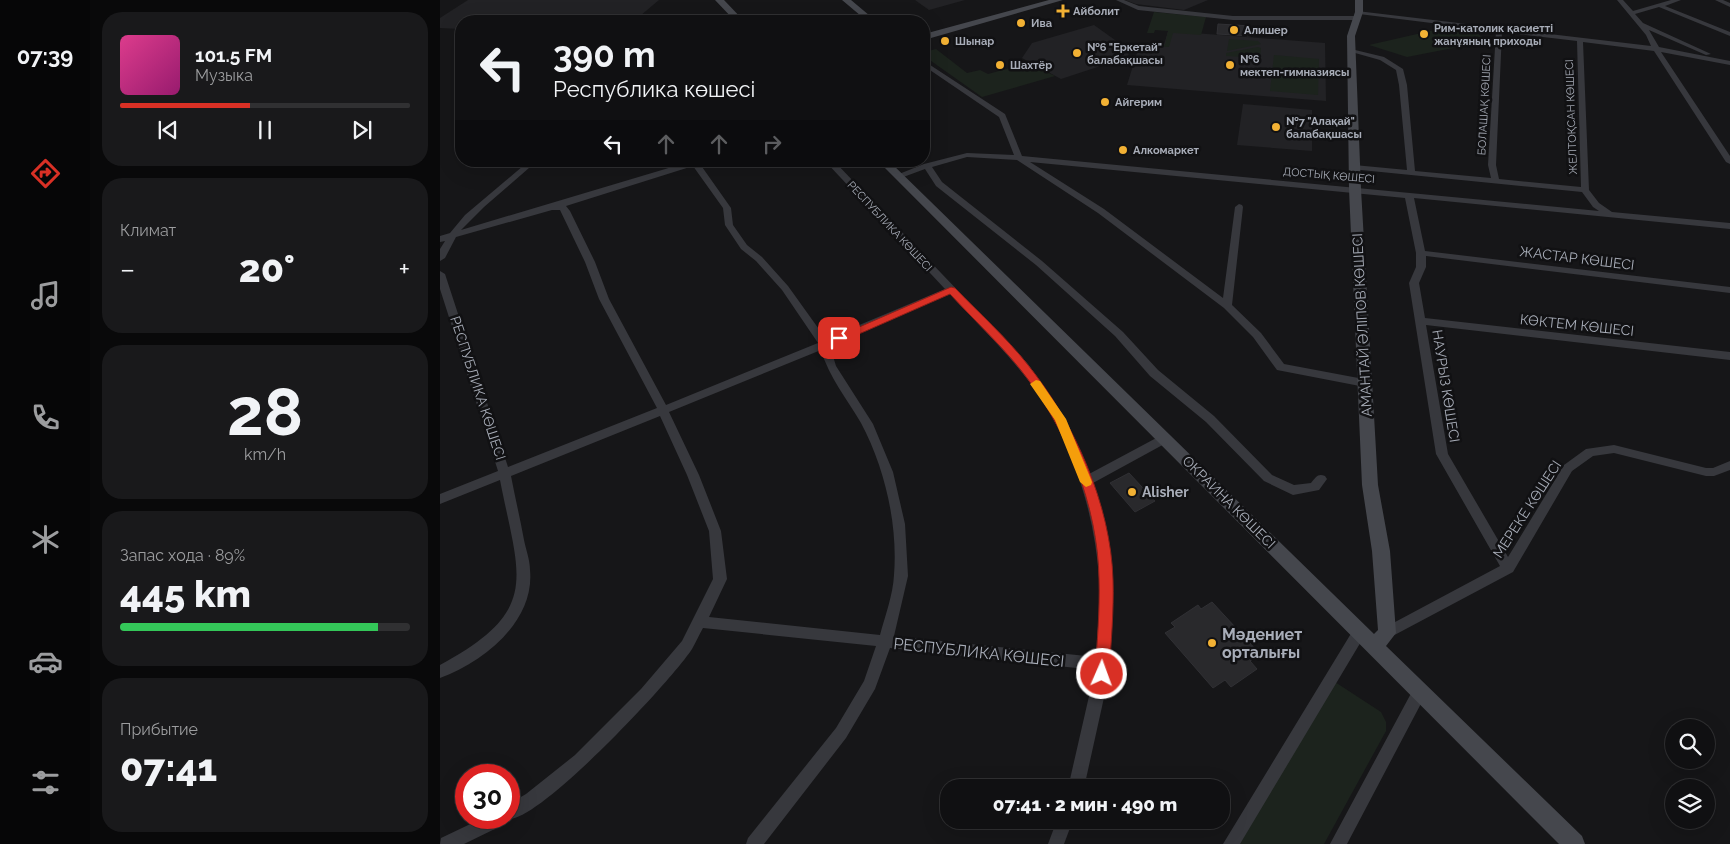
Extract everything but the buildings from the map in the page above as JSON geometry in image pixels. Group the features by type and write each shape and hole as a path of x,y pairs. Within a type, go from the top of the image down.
{"main road":[{"path":"719,0 734,15"},
{"path":"846,0 865,15"},
{"path":"930,35 1059,0"},
{"name":"АМАНТАЙ ӘЛІПОВ КӨШЕСІ","path":"1358,10 1352,30 1351,51 1354,168 1370,485 1381,551 1381,639"},
{"name":"ОКРАИНА КӨШЕСІ","path":"889,167 1360,631 1381,639 1420,691 1574,844"}],"street":[{"path":"1119,0 1138,8 1234,18 1358,10 1656,49 1727,62"},
{"path":"1620,0 1642,24 1656,49 1730,162"},
{"path":"1632,13 1678,0"},
{"path":"1718,0 1730,4"},
{"path":"1661,6 1730,34"},
{"path":"1642,24 1727,62"},
{"name":"БОЛАШАҚ КӨШЕСІ","path":"1496,182 1492,165 1499,29"},
{"name":"ЖЕЛТОҚСАН КӨШЕСІ","path":"1580,39 1585,190 1596,205 1610,214"},
{"path":"1351,51 1382,58 1399,69 1403,86 1411,173"},
{"path":"930,67 1002,116 1019,158 1101,211 1227,306 1257,335 1281,367 1365,383"},
{"name":"ДОСТЫҚ КӨШЕСІ","path":"930,165 967,155 1019,158 1355,188 1730,226"},
{"path":"440,258 452,236 466,217 514,181 528,167"},
{"name":"РЕСПУБЛИКА КӨШЕСІ","path":"440,239 683,167"},
{"name":"РЕСПУБЛИКА КӨШЕСІ","path":"702,167 727,208 730,225 744,247 759,259 785,288 825,345 831,366 867,424 887,472 899,524 901,576 896,605 870,684 841,733 754,844"},
{"name":"РЕСПУБЛИКА КӨШЕСІ","path":"835,167 1024,367 1060,419 1086,481 1098,518 1106,579 1103,664 1086,753 1079,779"},
{"name":"ДОСТЫҚ КӨШЕСІ","path":"898,176 924,167"},
{"path":"928,167 939,184 1039,263 1119,334 1154,373 1210,419 1268,478 1284,487 1302,490 1315,487 1321,479"},
{"path":"1354,168 1585,190"},
{"name":"НАУРЫЗ КӨШЕСІ","path":"1409,194 1421,253 1421,267 1414,283 1442,454 1508,568"},
{"path":"520,806 532,800 580,760 640,701 687,645 720,579 715,531 693,475 663,410 604,299 590,262 566,211 562,207 552,207"},
{"path":"1227,306 1239,207"},
{"name":"ЖАСТАР КӨШЕСІ","path":"1421,253 1730,290"},
{"name":"РЕСПУБЛИКА КӨШЕСІ","path":"440,274 505,475 524,570 525,586 520,603 493,640 475,653 440,672"},
{"name":"РЕСПУБЛИКА КӨШЕСІ","path":"440,499 505,475 825,345 951,290"},
{"name":"КӨКТЕМ КӨШЕСІ","path":"1420,321 1730,356"},
{"path":"1086,481 1164,439"},
{"name":"МЕРЕКЕ КӨШЕСІ","path":"1381,639 1508,568 1568,468 1590,452 1614,449 1706,472 1714,472 1730,465"},
{"name":"РЕСПУБЛИКА КӨШЕСІ","path":"700,622 884,643 1103,664"},
{"path":"1231,844 1360,631"},
{"path":"1338,844 1420,691"},
{"path":"447,844 477,829"},
{"path":"1056,844 1062,829"}],"shaded area":[{"path":"468,0 659,0 641,15 455,15 455,29 440,28 440,18"},
{"path":"915,0 965,0 929,10"},
{"path":"1125,0 1208,0 1184,10 1136,4"},
{"path":"1154,12 1206,17 1201,35 1173,33 1169,47 1150,46 1150,44 1165,45 1168,31 1155,30 1154,33 1147,33"},
{"name":"№6 \"Еркетай\" балабақшасы","path":"1094,25 1129,50 1128,57 1061,79 1022,58 1032,43"},
{"name":"Рим-католик қасиетті жанұяның приходы","path":"1452,26 1468,28 1489,41 1407,57 1369,45"},
{"name":"№6 мектеп-гимназиясы","path":"1168,31 1325,43 1326,101 1127,85 1140,43 1164,45"},
{"path":"1229,39 1258,41 1261,44 1227,51"},
{"path":"1261,48 1260,58 1226,56 1226,53"},
{"path":"936,49 967,73 980,70 988,74 1028,63 1055,76 982,97 930,60 930,50"},
{"path":"1274,55 1319,59 1318,95 1270,91"},
{"name":"№7 \"Алақай\" балабақшасы","path":"1243,104 1312,110 1312,151 1237,145"},
{"path":"1335,682 1381,712 1386,722 1386,731 1324,844 1235,844"}],"slow traffic":[{"path":"1036,384 1060,419 1086,482"}],"place":[{"name":"Айболит","path":"1063,11"},
{"name":"Ива","path":"1021,23"},
{"name":"Алишер","path":"1234,30"},
{"name":"Рим-католик қасиетті жанұяның приходы","path":"1424,34"},
{"name":"Шынар","path":"945,41"},
{"name":"№6 \"Еркетай\" балабақшасы","path":"1077,53"},
{"name":"Шахтёр","path":"1000,65"},
{"name":"№6 мектеп-гимназиясы","path":"1230,65"},
{"name":"Айгерим","path":"1105,102"},
{"name":"№7 \"Алақай\" балабақшасы","path":"1276,127"},
{"name":"Алкомаркет","path":"1123,150"},
{"name":"Alisher","path":"1132,492"},
{"name":"Мәдениет орталығы","path":"1212,643"}],"route":[{"path":"839,338 951,290 972,309 1024,367 1060,419 1086,481 1098,518 1106,579 1102,674"}]}
